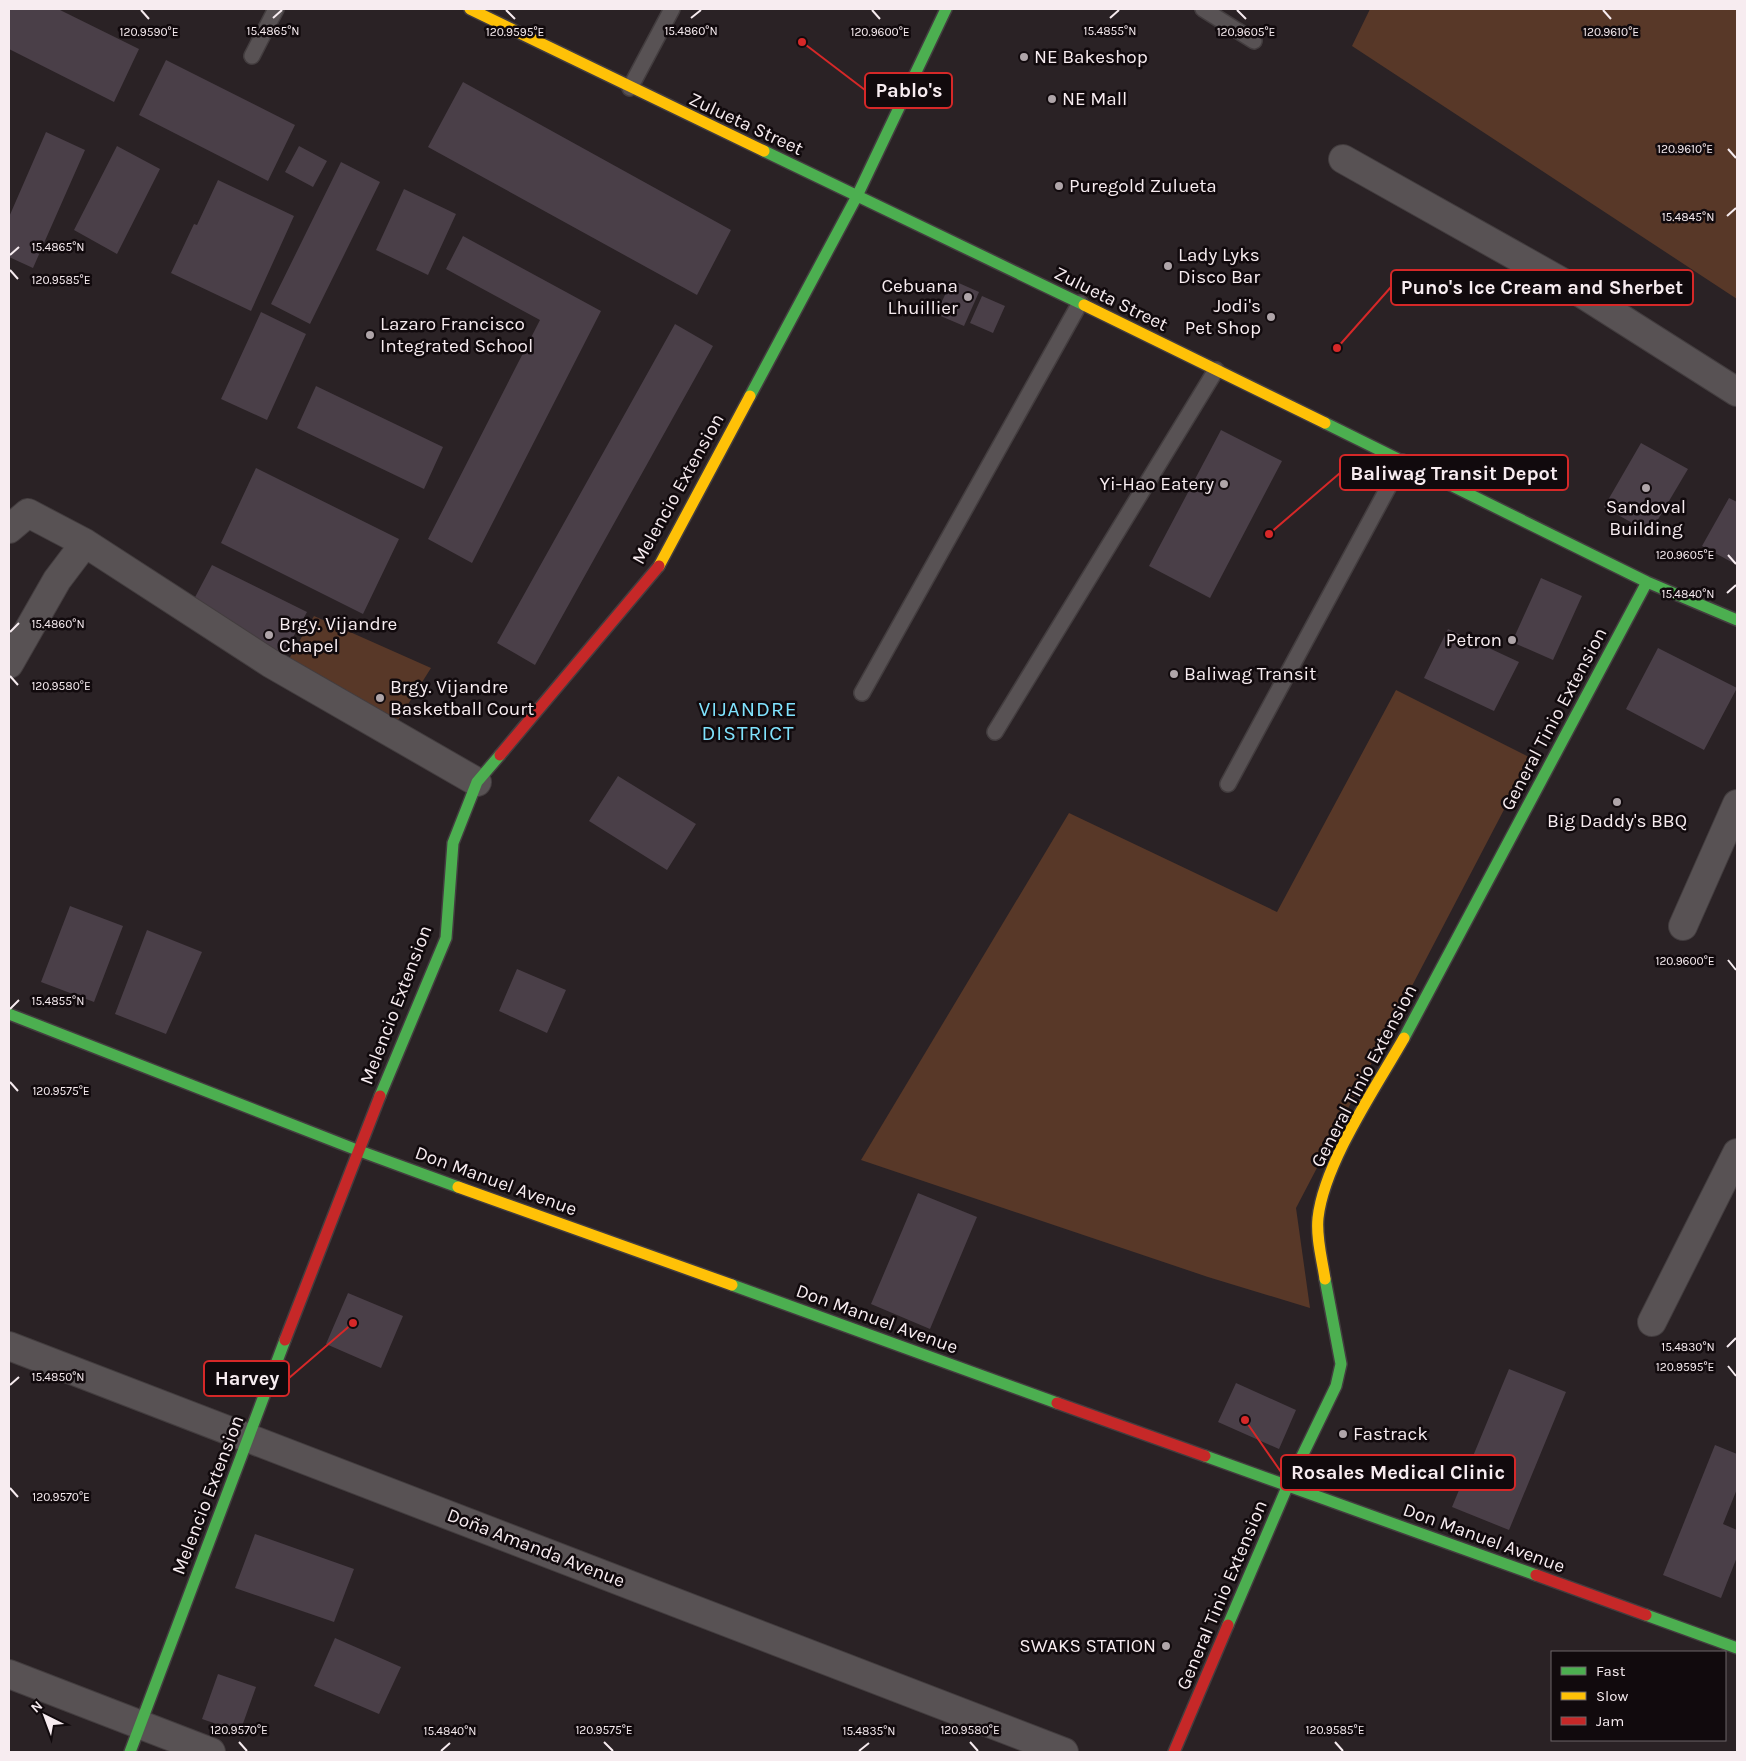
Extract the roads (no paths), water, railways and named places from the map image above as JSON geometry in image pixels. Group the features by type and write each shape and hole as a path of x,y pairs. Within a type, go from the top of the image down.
{"street":[{"name":"Zulueta Street","path":"470,9 630,88 1080,303 1647,582 1733,618"},
{"name":"Melencio Extension","path":"130,1752 357,1150 446,938 453,843 477,782 660,565 857,196 946,9"},
{"path":"1343,159 1578,290 1737,392"},
{"path":"9,529 28,513 85,543 270,663 477,782"},
{"path":"9,664 57,580 85,543"},
{"name":"General Tinio Extension","path":"1174,1752 1288,1485 1336,1386 1341,1364 1320,1244 1318,1218 1335,1160 1407,1032 1647,582"},
{"path":"1733,618 1734,603"},
{"path":"1683,926 1737,804"},
{"name":"Don Manuel Avenue","path":"9,1014 357,1150 1737,1648"},
{"path":"1652,1322 1737,1153"},
{"name":"Doña Amanda Avenue","path":"9,1346 1064,1752"},
{"path":"9,1674 211,1752"}],"lane":[{"path":"252,56 276,9"},
{"path":"630,88 672,9"},
{"path":"1203,9 1254,41"},
{"path":"862,692 1080,303"},
{"path":"995,732 1216,370"},
{"path":"1228,784 1402,462"}],"place":[{"name":"Pablo's","path":"802,42"},
{"name":"NE Bakeshop","path":"1024,57"},
{"name":"NE Mall","path":"1052,99"},
{"name":"Puregold Zulueta","path":"1059,186"},
{"name":"Lady Lyks Disco Bar","path":"1168,266"},
{"name":"Cebuana Lhuillier","path":"968,297"},
{"name":"Jodi's Pet Shop","path":"1271,317"},
{"name":"Lazaro Francisco Integrated School","path":"370,335"},
{"name":"Puno's Ice Cream and Sherbet","path":"1337,348"},
{"name":"Yi-Hao Eatery","path":"1224,484"},
{"name":"Sandoval Building","path":"1646,488"},
{"name":"Baliwag Transit Depot","path":"1269,534"},
{"name":"Brgy. Vijandre Chapel","path":"269,635"},
{"name":"Petron","path":"1512,640"},
{"name":"Baliwag Transit","path":"1174,674"},
{"name":"Brgy. Vijandre Basketball Court","path":"380,698"},
{"name":"Big Daddy's BBQ","path":"1617,802"},
{"name":"Harvey","path":"353,1323"},
{"name":"Rosales Medical Clinic","path":"1245,1420"},
{"name":"Fastrack","path":"1343,1434"},
{"name":"SWAKS STATION","path":"1166,1646"}],"district":[{"name":"VIJANDRE DISTRICT","path":"748,721"}]}
